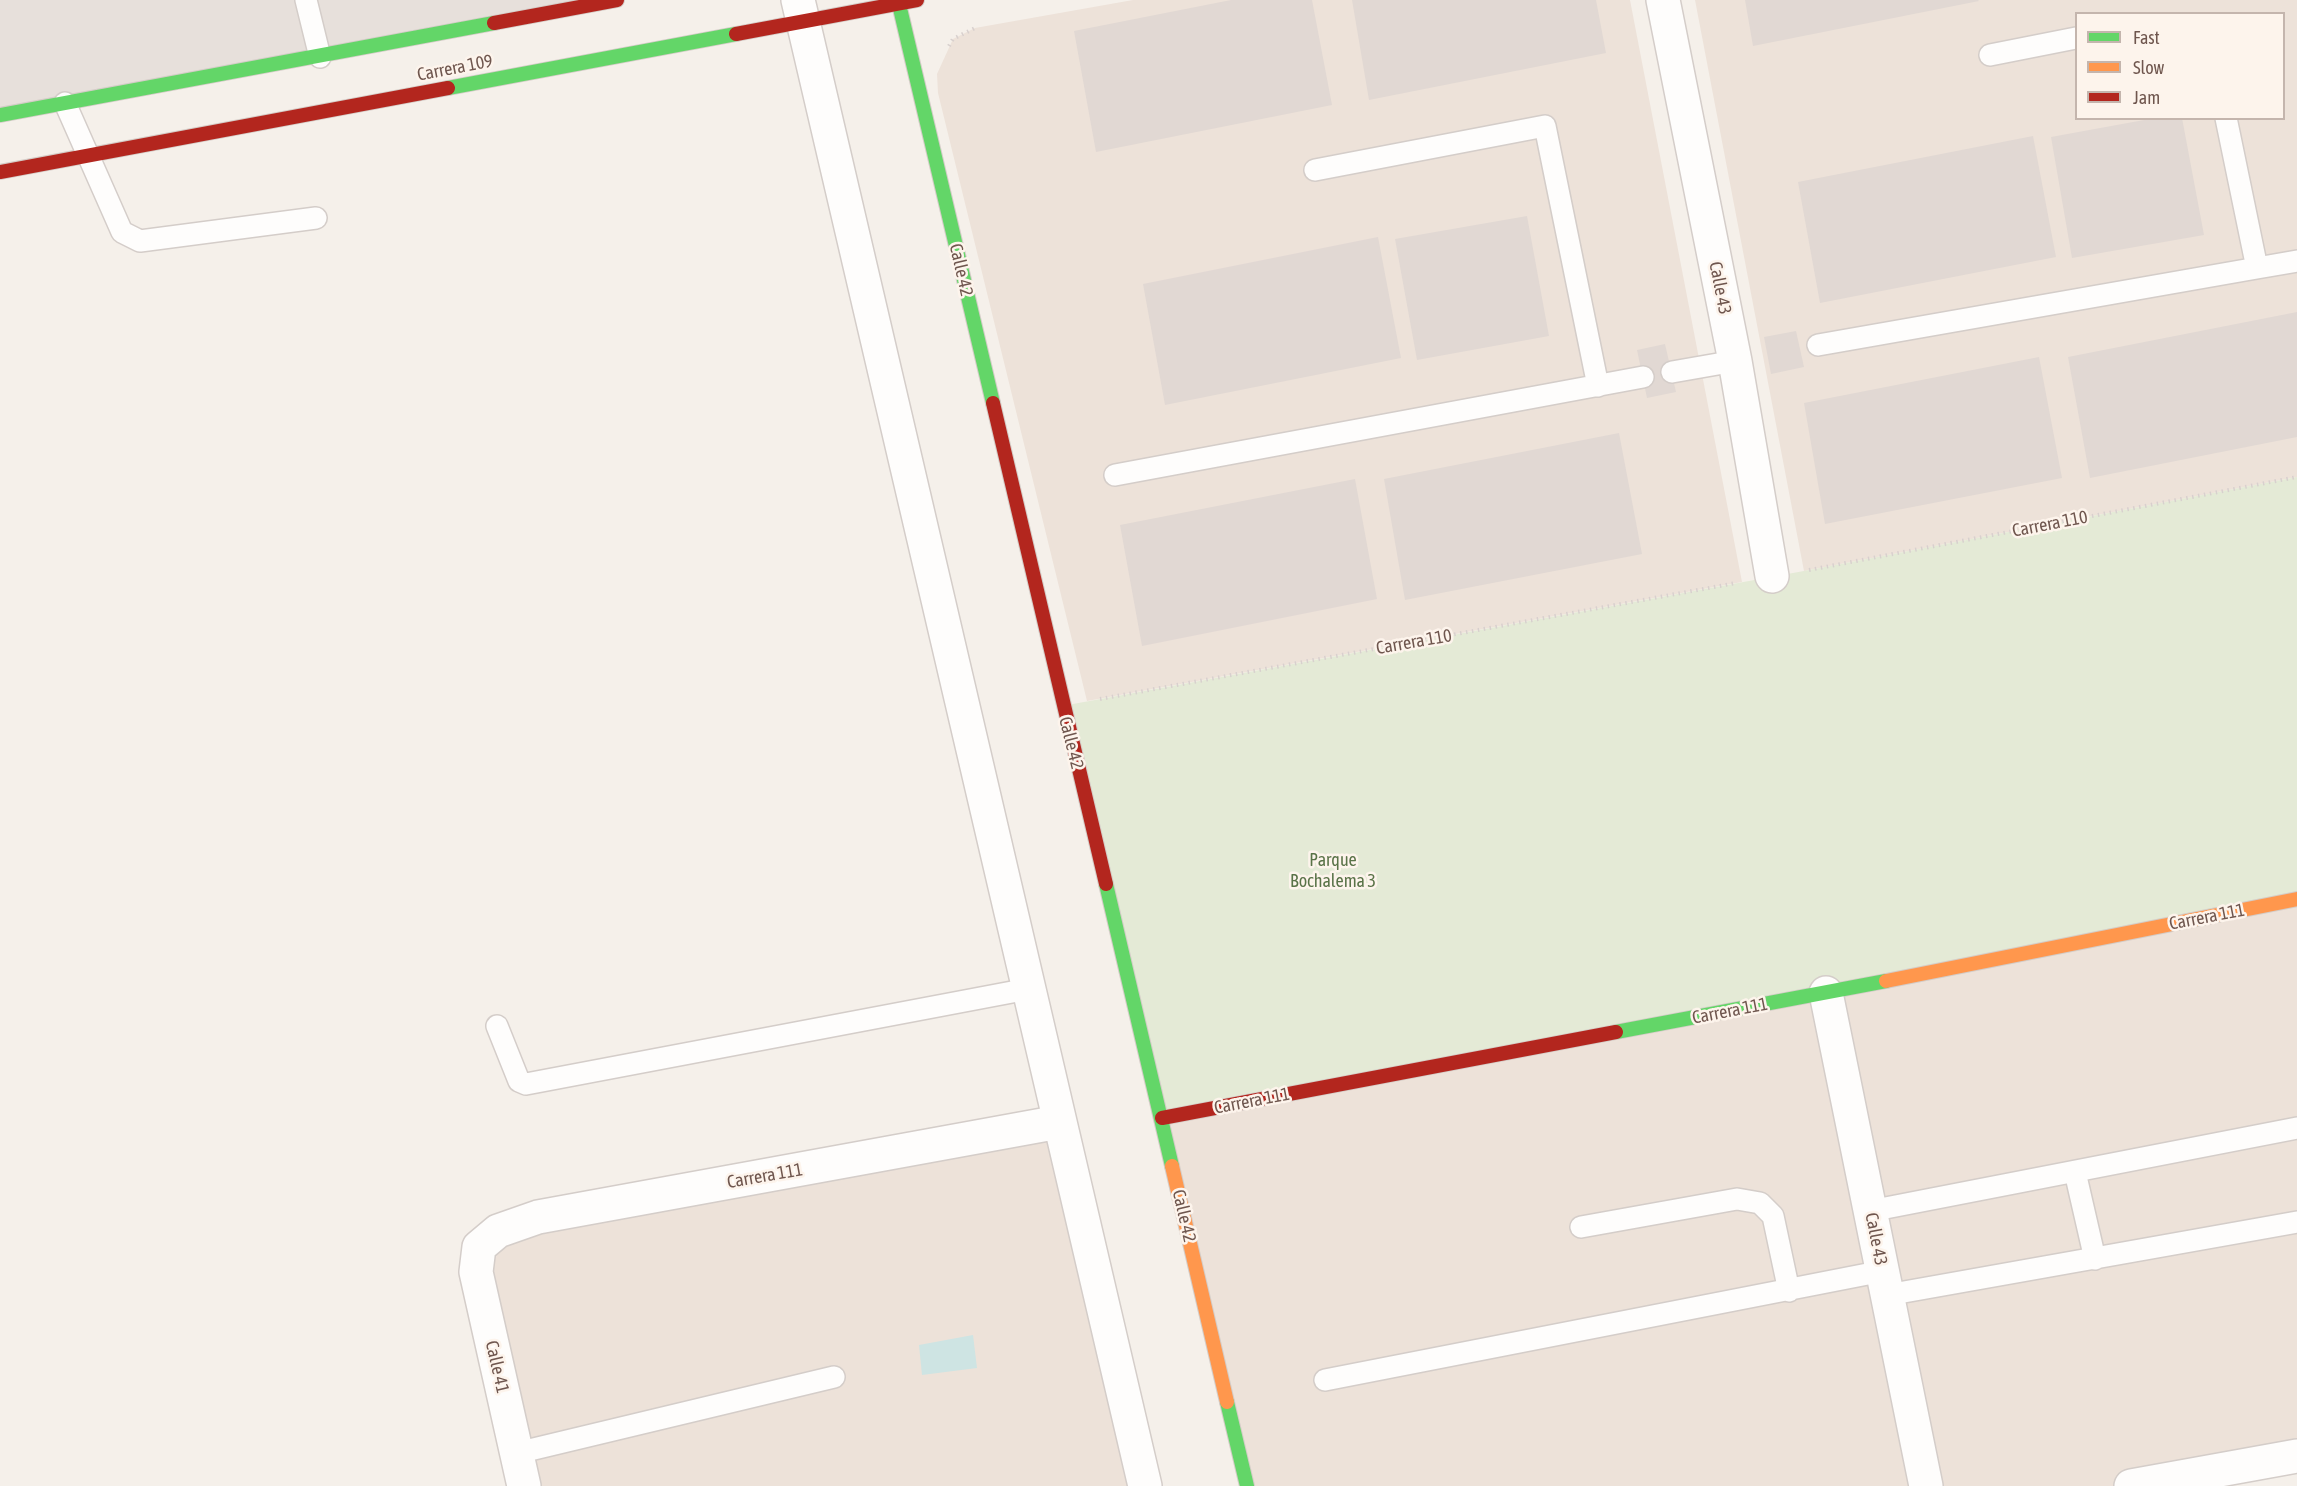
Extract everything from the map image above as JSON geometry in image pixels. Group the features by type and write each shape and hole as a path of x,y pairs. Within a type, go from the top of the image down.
{"street":[{"name":"Carrera 109","path":"0,115 617,0"},
{"name":"Carrera 109","path":"0,172 801,10 917,0"},
{"name":"Calle 43","path":"1663,0 1735,361 1757,579"},
{"name":"Calle 42","path":"898,2 1247,1486"},
{"path":"801,10 1145,1486"},
{"name":"Carrera 111","path":"1162,1118 1826,993 2297,899"},
{"name":"Calle 43","path":"1826,993 1926,1486"},
{"name":"Carrera 111","path":"479,1247 498,1231 538,1217 1059,1122"},
{"name":"Calle 41","path":"479,1247 476,1272 524,1486"},
{"path":"2131,1486 2297,1456"}],"lane":[{"path":"306,0 320,57"},
{"path":"1990,55 2075,38"},
{"path":"65,103 122,232 140,241 316,218"},
{"path":"2226,120 2257,268"},
{"path":"1315,171 1545,126 1598,386"},
{"path":"1818,345 2297,261"},
{"path":"1672,372 1735,361"},
{"path":"1115,475 1643,377"},
{"path":"497,1026 519,1081 526,1084 1029,989"},
{"path":"1870,1211 2297,1128"},
{"path":"2075,1172 2095,1259"},
{"path":"1581,1227 1737,1198 1760,1203 1773,1216 1789,1291"},
{"path":"1325,1380 1789,1291 1885,1283 2095,1259 2297,1222"},
{"path":"517,1453 834,1377"}],"path":[{"name":"Carrera 110","path":"1804,571 2297,477"},
{"name":"Carrera 110","path":"1098,699 1757,579"}],"shaded area":[{"path":"0,0 617,0 0,115"},
{"path":"1133,0 1630,0 1742,582 1087,701 938,93 937,74 953,39 975,28"},
{"path":"1695,0 2297,0 2297,477 1804,571"},
{"path":"2297,899 2297,1456 2131,1486 1247,1486 1162,1118"},
{"path":"1059,1122 1145,1486 524,1486 479,1247 498,1231"},
{"path":"973,1335 977,1368 922,1375 919,1345"}],"green space":[{"name":"Parque Bochalema 3","path":"2297,477 2297,899 1162,1118 1062,706 1804,571"}],"building":[{"path":"1231,0 1312,0 1332,105 1096,152 1074,31"},
{"path":"1352,0 1596,0 1606,53 1369,100"},
{"path":"1745,0 1978,0 1979,1 1753,46"},
{"path":"2144,120 2182,120 2204,235 2072,258 2051,137"},
{"path":"2033,136 2056,257 1820,303 1798,182"},
{"path":"1527,216 1549,336 1417,360 1395,239"},
{"path":"1378,237 1401,358 1165,405 1143,284"},
{"path":"2297,312 2297,437 2090,478 2068,357"},
{"path":"1796,331 1804,367 1771,374 1764,337"},
{"path":"1665,344 1676,392 1647,398 1637,350"},
{"path":"2039,357 2062,478 1825,524 1804,403"},
{"path":"1619,433 1642,554 1405,600 1384,479"},
{"path":"1355,479 1377,599 1142,646 1120,525"}],"traffic: fast":[{"path":"898,0 993,403"},
{"path":"0,115 494,23"},
{"path":"448,88 736,34"},
{"path":"1106,884 1172,1166"},
{"path":"1616,1032 1886,981"},
{"path":"1227,1402 1247,1486"}],"traffic: slow":[{"path":"1886,981 2297,899"},
{"path":"1172,1166 1227,1402"}],"traffic: jam":[{"path":"494,23 617,0"},
{"path":"736,34 917,0"},
{"path":"0,172 448,88"},
{"path":"993,403 1106,884"},
{"path":"1162,1118 1616,1032"}]}
